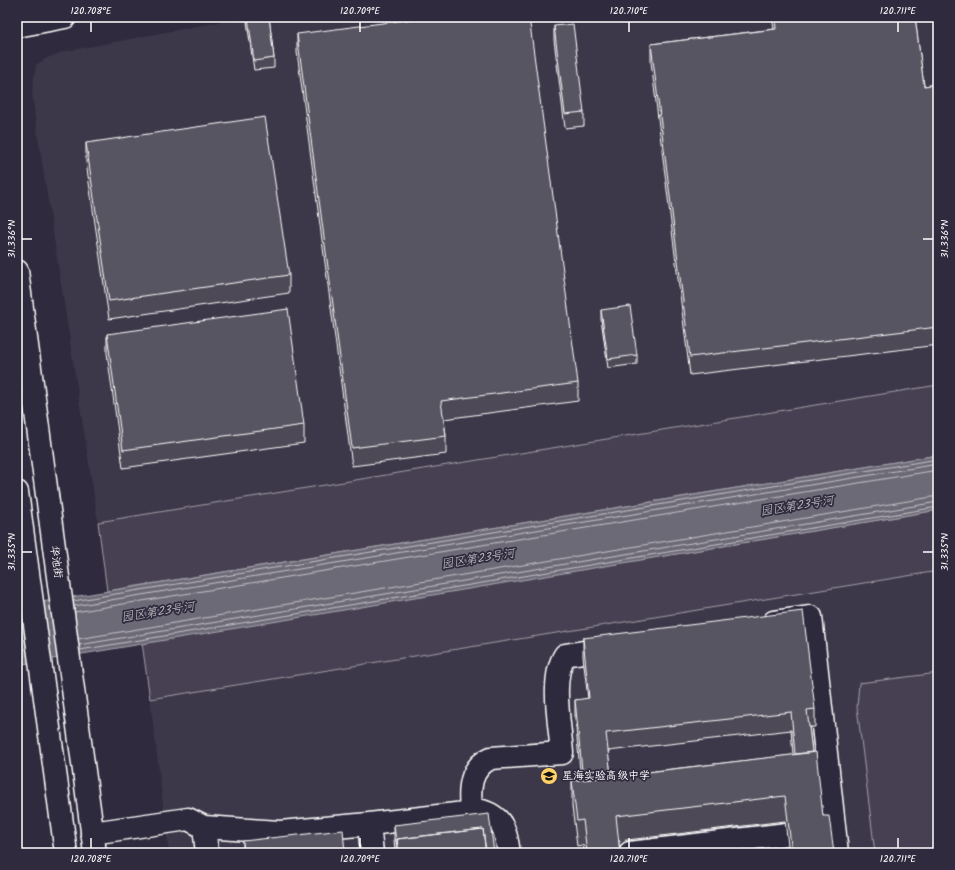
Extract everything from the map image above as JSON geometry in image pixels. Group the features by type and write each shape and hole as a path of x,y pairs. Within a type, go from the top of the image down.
{"main road":[{"path":"17,26 65,17"},
{"name":"华池街","path":"17,271 93,843"},
{"path":"17,492 66,853"},
{"path":"757,625 811,616 828,829 837,853"},
{"path":"471,811 470,785 482,762 491,758 562,753 557,683 559,664 565,655 634,644"},
{"path":"93,843 188,819 204,827 280,832 369,824 471,811 482,811 498,818 506,834 509,853"},
{"path":"369,824 372,853"},
{"path":"204,827 207,853"},
{"path":"630,853 787,834"}],"shaded area":[{"path":"244,17 938,17 938,385 98,522 35,117 32,92 36,65 47,58 62,52"},
{"path":"938,385 938,455 107,591 98,522"},
{"path":"938,510 938,571 150,699 142,643"},
{"name":"星海实验高级中学","path":"938,571 938,853 169,853 150,699"},
{"path":"938,673 938,853 875,853 857,707 859,683"}],"water":[{"name":"园区第23号河","path":"938,455 938,510 17,665 17,606"}],"building":[{"path":"248,17 269,17 274,58 254,61"},
{"path":"429,17 529,17 578,383 441,401 446,436 352,448 297,34"},
{"path":"775,17 915,17 924,86 938,84 938,327 690,357 651,44 776,29"},
{"path":"573,24 584,112 565,114 554,26"},
{"path":"265,117 289,275 109,301 86,143"},
{"path":"630,306 637,355 608,359 601,310"},
{"path":"288,309 304,425 123,450 107,334"},
{"path":"803,611 815,709 807,710 812,752 795,754 791,712 606,733 611,776 583,780 575,700 589,698 583,638"},
{"path":"816,752 823,816 829,816 834,853 792,853 785,796 616,816 620,853 587,853 583,820 577,821 572,781"},
{"path":"489,814 494,853 486,853 483,829 397,839 397,850 394,825"},
{"path":"483,829 486,853 399,853 397,839"},
{"path":"343,830 345,853 244,853 243,841"}],"place":[{"name":"星海实验高级中学","path":"549,776"}]}
